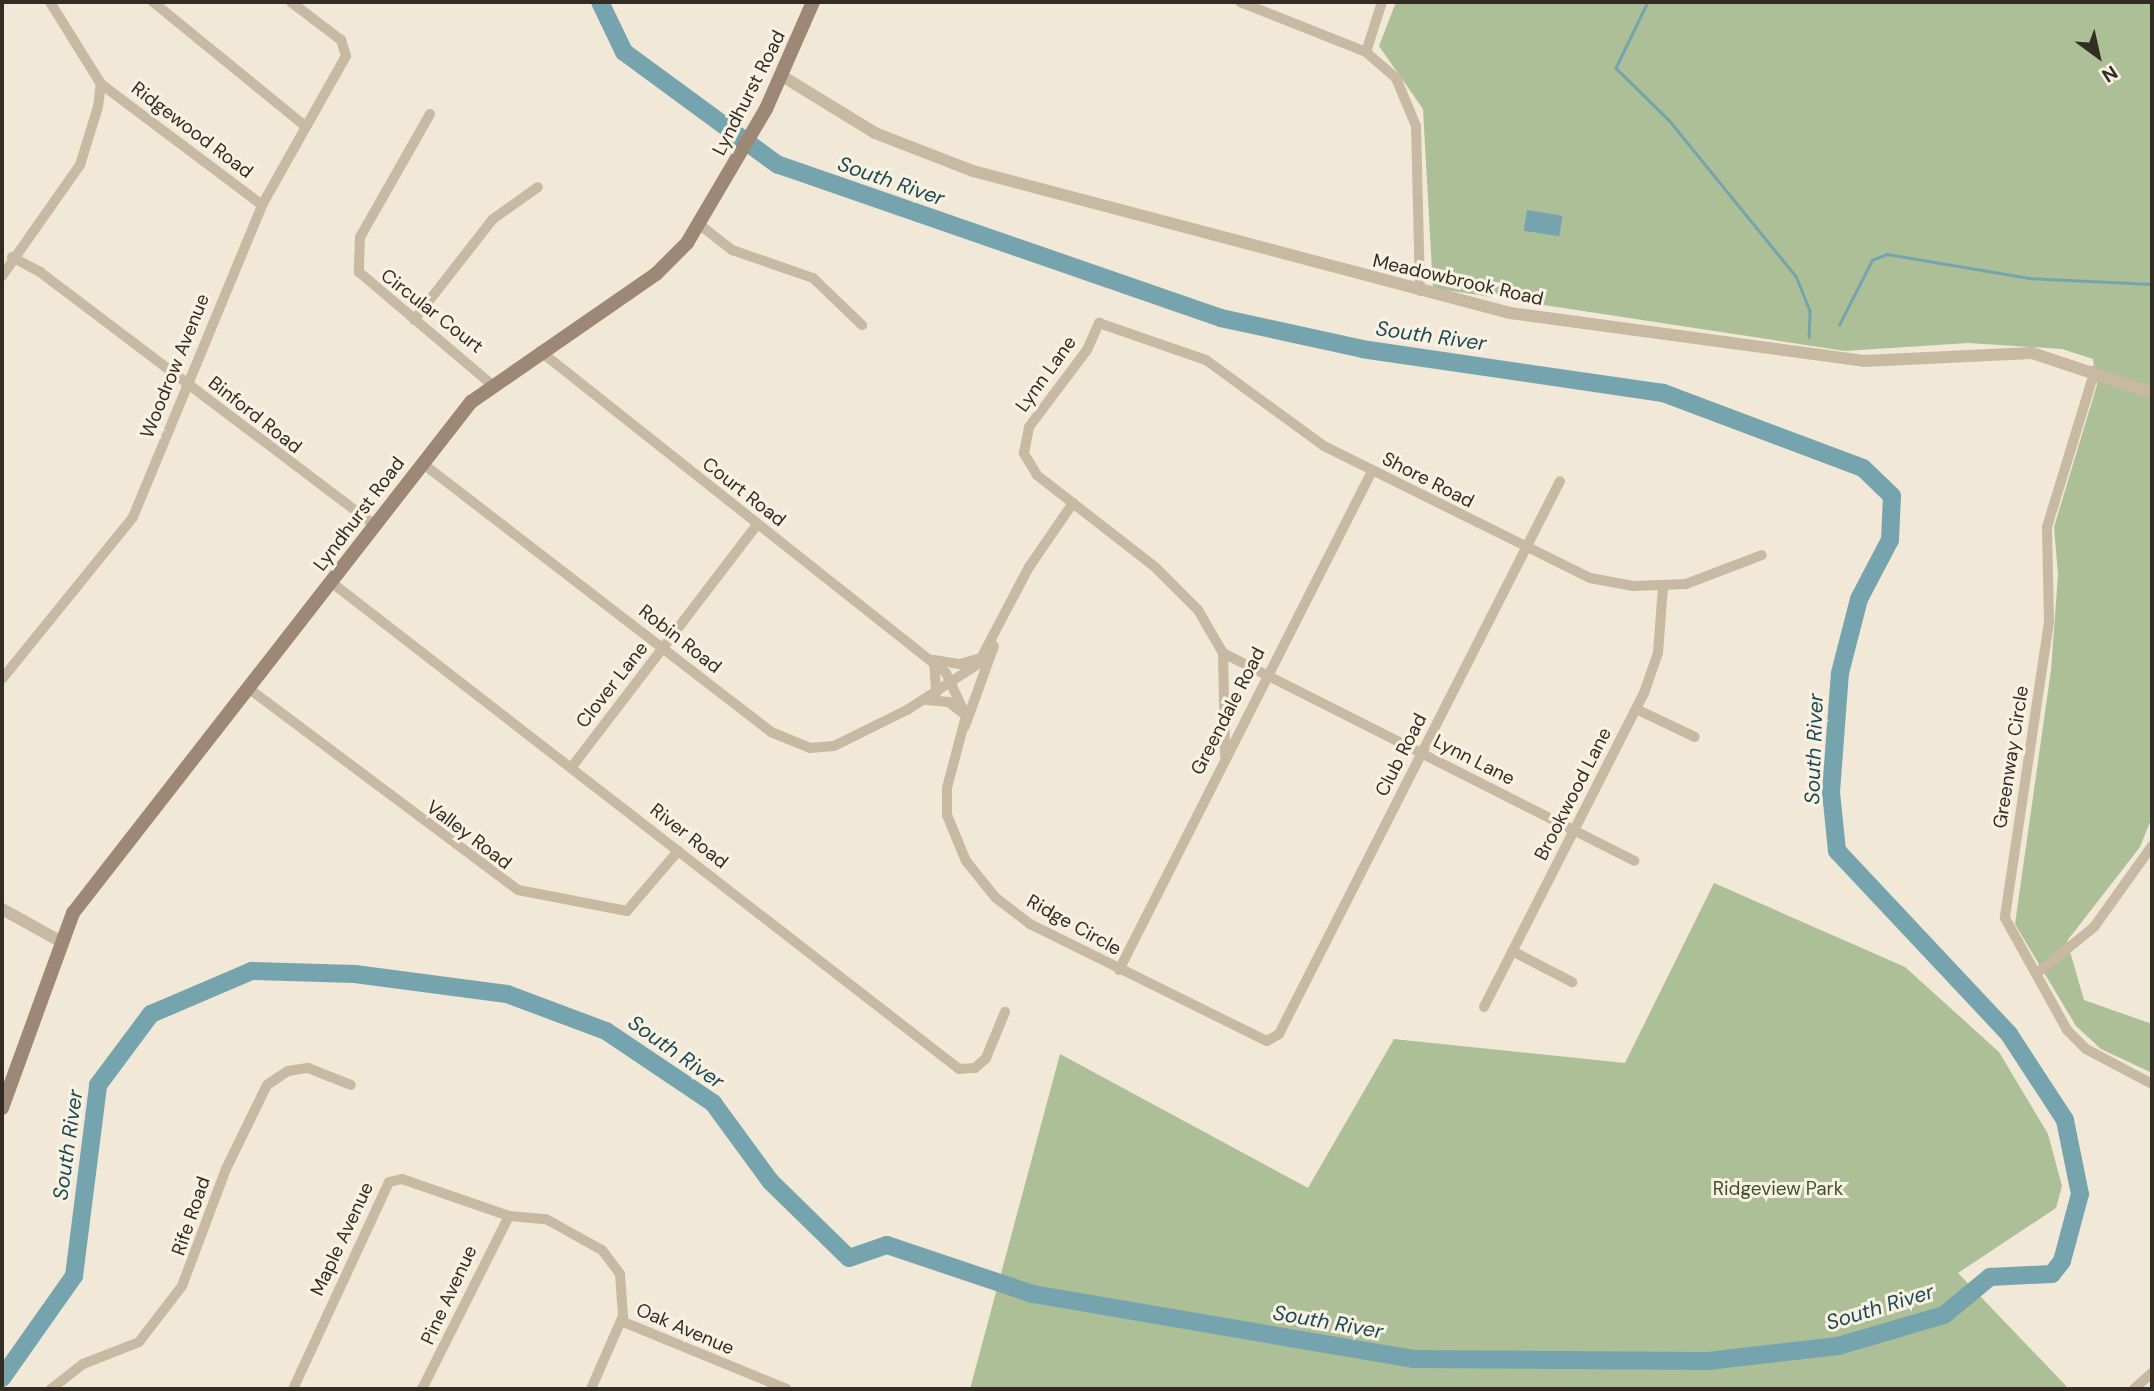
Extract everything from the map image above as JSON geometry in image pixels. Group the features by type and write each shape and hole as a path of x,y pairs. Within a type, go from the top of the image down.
{"main road":[{"name":"Lyndhurst Road","path":"2,1108 58,940 422,463 491,384 656,274 700,225 766,109 813,2"}],"street":[{"path":"2,276 12,257 80,165 101,84 50,2"},
{"path":"153,2 305,126"},
{"name":"Woodrow Avenue","path":"2,679 133,517 185,383 262,205 346,56 345,45 291,2"},
{"path":"1240,2 1366,52 1396,78 1413,112 1420,291"},
{"path":"1366,52 1382,2"},
{"name":"Meadowbrook Road","path":"782,76 875,133 972,172 1420,291 1557,322 1803,355 1893,362 2012,351 2096,369 2152,393"},
{"name":"Ridgewood Road","path":"101,84 262,205"},
{"name":"Circular Court","path":"430,114 357,248 363,279 491,384"},
{"path":"414,320 493,219 538,187"},
{"path":"700,225 732,250 813,278 862,325"},
{"name":"Binford Road","path":"12,257 375,525"},
{"name":"Shore Road","path":"1099,323 1206,360 1298,429 1372,471 1525,549 1590,578 1663,587 1708,579 1762,555"},
{"name":"Lynn Lane","path":"1099,323 1024,443 1033,470 1179,589 1223,653 1634,861"},
{"name":"Court Road","path":"540,350 757,524 933,660 953,682"},
{"name":"Greenway Circle","path":"2096,369 2047,527 2049,622 2005,912 2010,937 2078,1042 2152,1084"},
{"name":"Robin Road","path":"422,463 771,732 804,747 834,746 923,701 953,682"},
{"name":"Greendale Road","path":"1119,970 1225,755 1372,471"},
{"name":"Club Road","path":"1270,1040 1279,1034 1560,481"},
{"name":"Ridge Circle","path":"1073,503 1017,587 965,721 946,806 966,861 1013,912 1119,970 1270,1040"},
{"name":"Clover Lane","path":"571,768 757,524"},
{"name":"River Road","path":"331,582 959,1069 975,1068 986,1058 1005,1012"},
{"name":"Brookwood Lane","path":"1484,1007 1636,709 1658,653 1663,587"},
{"name":"Ridge Circle","path":"953,682 984,657 995,640"},
{"path":"1223,653 1225,755"},
{"path":"936,693 933,660 960,664 984,657"},
{"path":"953,682 965,721"},
{"name":"Valley Road","path":"248,688 518,890 627,911 678,851"},
{"path":"923,701 949,702 965,721"},
{"path":"1636,709 1695,737"},
{"path":"2036,974 2094,927 2152,846"},
{"path":"2,909 58,940"},
{"path":"1512,951 1572,982"},
{"name":"Rife Road","path":"51,1389 83,1364 139,1342 182,1286 226,1169 267,1085 288,1071 308,1068 351,1085"},
{"name":"Maple Avenue","path":"293,1389 389,1182 402,1179 509,1216"},
{"name":"Oak Avenue","path":"509,1216 546,1219 602,1250 622,1279 621,1321 787,1389"},
{"name":"Pine Avenue","path":"422,1389 509,1216"},
{"path":"591,1389 621,1321"},
{"path":"2134,1389 2152,1373"}],"green space":[{"path":"1396,2 2152,2 2152,817 2140,847 2067,941 2084,1000 2152,1024 2152,1073 2101,1049 2076,1026 2015,924 2051,670 2058,575 2054,527 2097,385 2093,359 2062,349 1968,343 1845,351 1433,288 1423,109 1379,46"},
{"name":"Ridgeview Park","path":"1714,883 1905,967 1999,1052 2048,1134 2062,1186 2056,1208 1958,1273 2069,1389 970,1389 1060,1054 1308,1188 1394,1039 1625,1063"}],"water":[{"path":"1527,210 1563,216 1559,236 1524,231"}],"waterway":[{"name":"South River","path":"2,1378 74,1276 98,1085 151,1014 252,971 355,974 507,994 606,1031 713,1103 770,1181 849,1258 887,1245 1033,1294 1414,1359 1708,1361 1838,1346 1944,1315 1990,1277 2052,1274 2062,1261 2080,1194 2065,1120 2009,1034 1837,851 1831,792 1840,673 1859,599 1890,540 1892,496 1863,468 1663,393 1363,349 1221,318 778,165 624,52 600,2"},
{"path":"1648,2 1616,68 1669,120 1796,276 1810,311 1809,337"},
{"path":"1839,325 1872,260 1887,254 2029,278 2152,284"}]}
